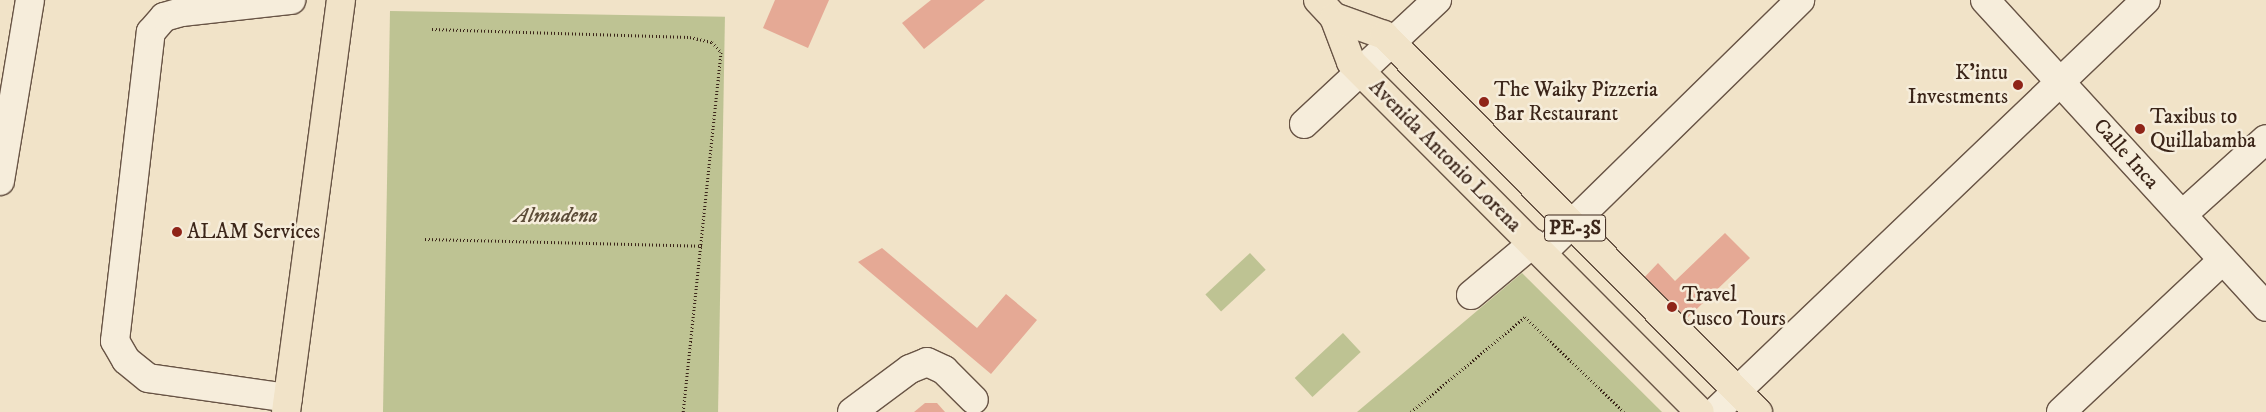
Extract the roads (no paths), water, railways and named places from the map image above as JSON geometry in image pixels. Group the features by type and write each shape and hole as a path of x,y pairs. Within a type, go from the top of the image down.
{"highway":[{"path":"287,405 341,0"},
{"name":"Avenida Antonio Lorena","path":"1326,8 1384,35 1393,43 1758,412"},
{"name":"Avenida Antonio Lorena","path":"1326,8 1351,62 1538,247 1700,412"}],"street":[{"path":"0,181 30,0"},
{"path":"287,405 148,378 126,360 115,341 152,32 164,17 182,12 291,0"},
{"path":"1304,124 1437,0"},
{"path":"1471,295 1572,224 1800,0"},
{"name":"Calle Inca","path":"1985,0 2266,307"},
{"path":"1715,412 2146,0"},
{"path":"2182,215 2266,139"},
{"path":"2061,412 2223,260"},
{"path":"852,412 910,369 927,362 944,370 974,400"}],"place":[{"name":"K'intu Investments","path":"2018,85"},
{"name":"The Waiky Pizzeria Bar Restaurant","path":"1484,102"},
{"name":"Taxibus to Quillabamba","path":"2140,129"},
{"name":"ALAM Services","path":"177,232"},
{"name":"Travel Cusco Tours","path":"1672,307"}],"park label":[{"name":"Almudena","path":"556,216"}]}
